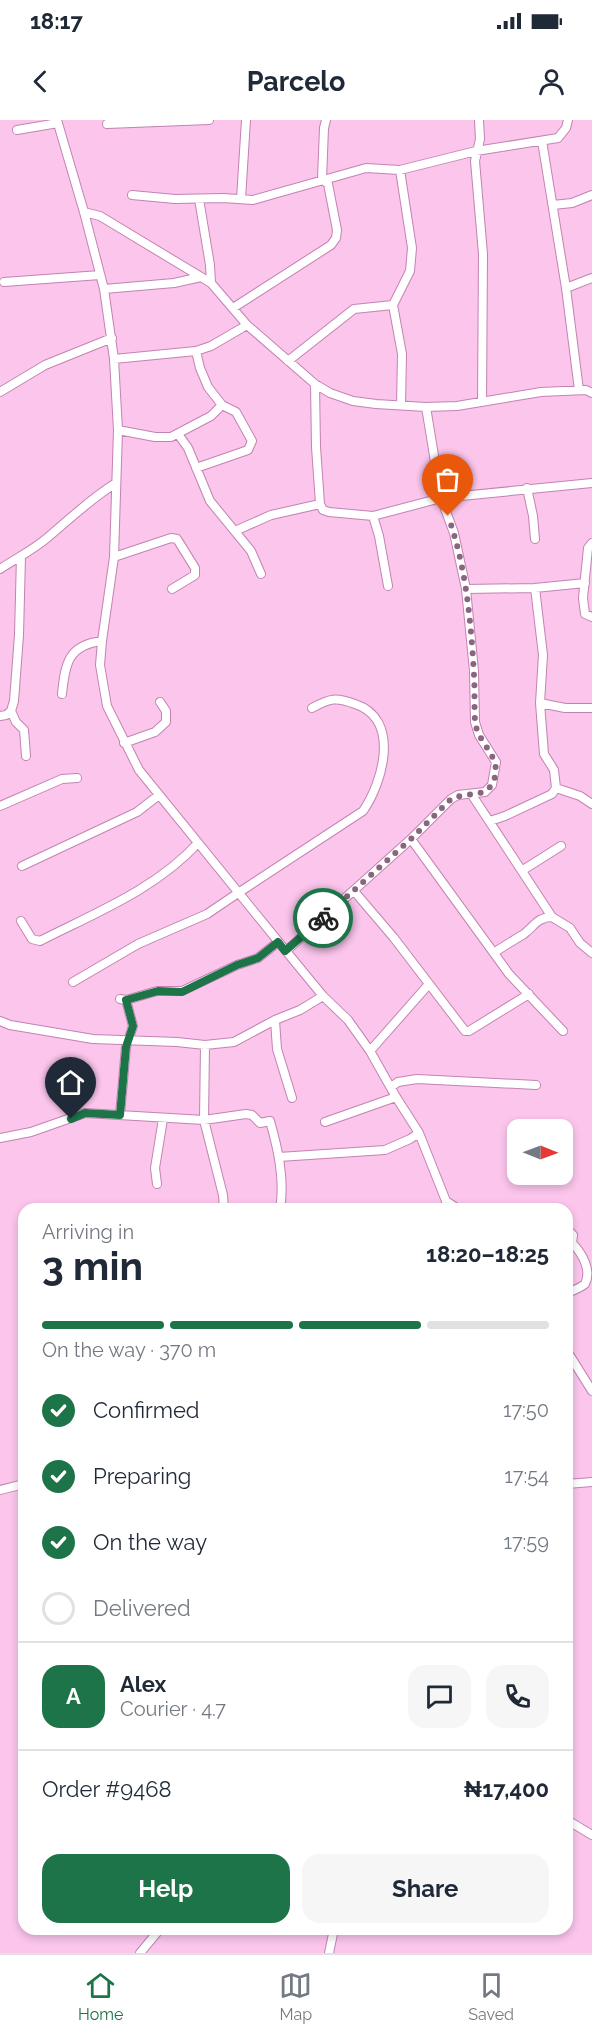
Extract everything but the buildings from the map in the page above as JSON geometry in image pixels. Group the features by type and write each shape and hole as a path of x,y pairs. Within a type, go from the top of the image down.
{"street":[{"path":"107,124 209,120"},
{"path":"241,199 246,120"},
{"path":"322,179 326,120"},
{"path":"479,120 480,139 475,161 483,254 482,402"},
{"path":"132,195 253,200 366,168 400,170 476,151 558,138 566,128 568,120"},
{"path":"17,129 58,122 104,289 112,338 117,430 114,557 100,665 107,706 124,743 140,770 159,795 285,951 323,996 348,1020 370,1051 418,1133 445,1203"},
{"path":"542,141 566,288 579,390"},
{"path":"400,170 412,248 410,271 393,305 402,354 401,405"},
{"path":"233,308 331,245 337,230 328,184 322,179"},
{"path":"553,205 572,203 592,195"},
{"path":"199,199 210,265 210,283"},
{"path":"84,212 100,216 210,283 247,325 315,384 330,393 353,401 426,407 482,402 541,392 579,390 592,393"},
{"path":"4,282 100,275"},
{"path":"104,289 174,283 201,277"},
{"path":"566,288 592,278"},
{"path":"288,361 354,309 393,305"},
{"path":"114,359 196,351 211,346 247,325"},
{"path":"0,392 45,365 112,338"},
{"path":"196,351 208,387 222,405 236,412 252,445 248,450 196,468"},
{"path":"315,384 320,504 323,510 374,516 441,498 592,483"},
{"path":"117,430 171,438 211,416 222,405"},
{"path":"285,951 411,839 451,799 458,795 485,792 492,785 496,762 479,735 475,722 474,671 466,589 454,533 441,498 426,407"},
{"path":"178,434 188,448 210,501 251,551 261,574"},
{"path":"0,569 46,539 70,516 116,483"},
{"path":"527,488 535,539"},
{"path":"235,531 271,514 320,504"},
{"path":"374,516 388,586"},
{"path":"114,557 171,538 177,539 195,568 195,575 172,589"},
{"path":"592,543 588,548 584,598 585,614 592,617"},
{"path":"0,716 11,711 14,701 19,635 21,556"},
{"path":"466,589 536,588 585,584"},
{"path":"490,821 552,794 556,788 554,770 544,754 540,703 543,655 536,588"},
{"path":"62,694 65,669 71,655 82,646 102,640"},
{"path":"73,982 138,944 207,914 363,811 373,796 380,776 384,752 384,740 378,720 362,706 341,699 325,700 312,708"},
{"path":"124,743 155,732 166,722 166,711 160,702"},
{"path":"540,703 565,708 592,708"},
{"path":"11,711 16,722 24,730 26,756"},
{"path":"0,806 63,779 77,778"},
{"path":"556,788 580,796 592,804"},
{"path":"22,866 137,812 159,795"},
{"path":"472,795 552,916 570,928 580,943 592,952"},
{"path":"411,839 510,974 563,1031"},
{"path":"21,921 33,939 40,941 149,885 181,862 198,843"},
{"path":"523,870 561,846"},
{"path":"354,891 394,938 467,1032 529,994"},
{"path":"495,952 527,932 536,922 544,917 552,916"},
{"path":"120,1115 126,1047 133,1026 123,999 158,991 182,992 237,965 258,958 278,942"},
{"path":"370,1051 429,984"},
{"path":"0,1021 21,1027 93,1039 129,1039 205,1045 234,1042 274,1020 300,1010 323,996"},
{"path":"274,1020 277,1049 291,1098"},
{"path":"205,1045 204,1120 224,1203"},
{"path":"391,1087 398,1082 417,1079 536,1085"},
{"path":"325,1122 396,1098"},
{"path":"0,1138 31,1132 85,1113 204,1120 246,1113 260,1122 270,1121 279,1157 283,1193 281,1203"},
{"path":"157,1184 155,1168 163,1119"},
{"path":"279,1157 385,1150 418,1133"},
{"path":"573,1244 587,1257 591,1269 585,1284 573,1290"},
{"path":"573,1361 592,1391"},
{"path":"573,1484 592,1482"},
{"path":"0,1490 18,1486"},
{"path":"573,1824 592,1835"},
{"path":"140,1953 155,1935"},
{"path":"329,1953 332,1935"}],"way so far":[{"path":"323,918 411,839 451,799 458,795 485,792 492,785 496,762 479,735 475,722 474,671 466,589 448,516"}],"route":[{"path":"71,1119 85,1113 120,1115 126,1047 133,1026 126,1000 158,991 182,992 237,965 258,958 278,942 285,951 323,918"}]}
